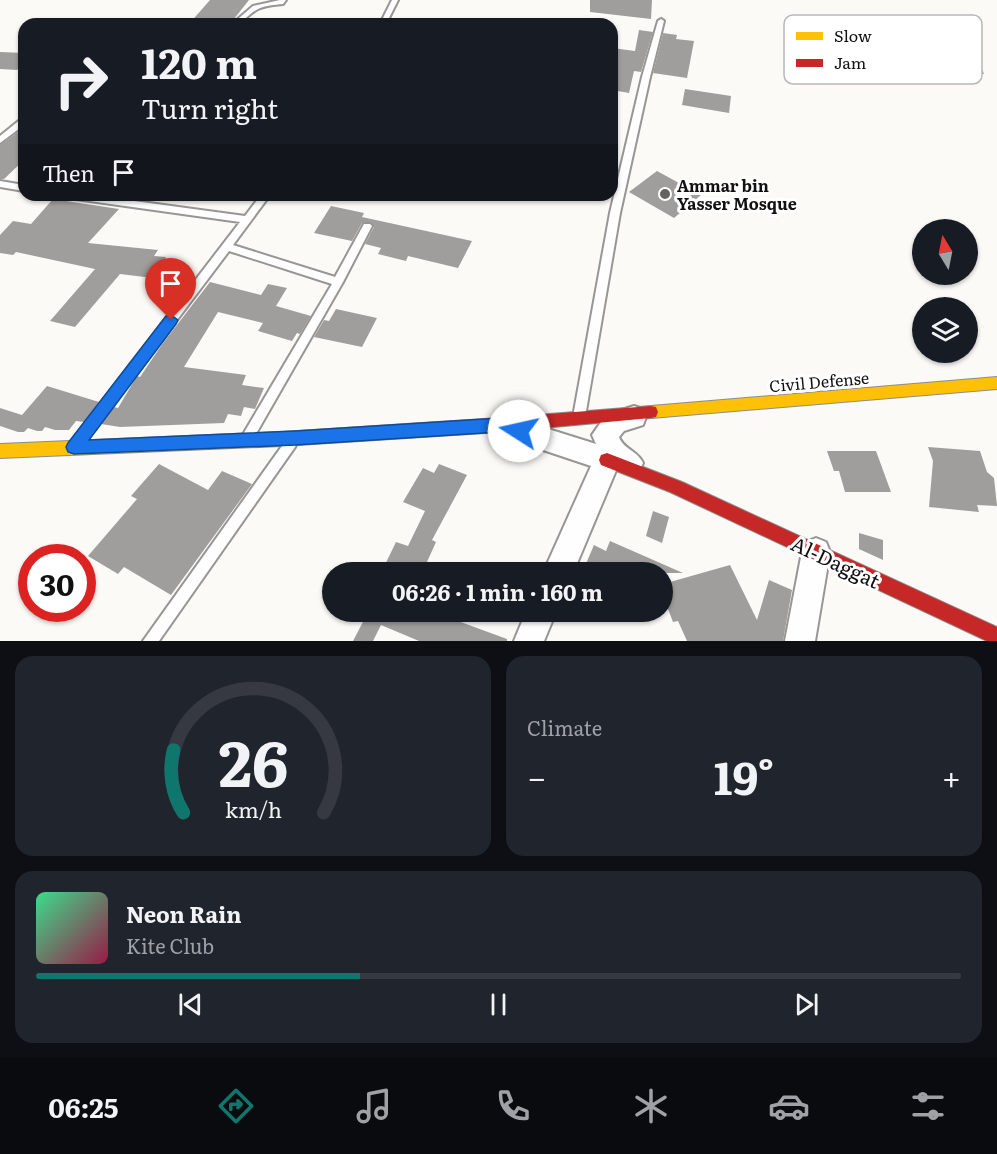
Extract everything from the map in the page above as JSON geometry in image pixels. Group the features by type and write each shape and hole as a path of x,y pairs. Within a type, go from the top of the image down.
{"street":[{"name":"Civil Defense","path":"2,453 74,447 295,438 645,415 997,383"},
{"name":"Al-Daggat","path":"645,415 615,423 605,435 606,442 619,456 676,487"},
{"path":"500,425 558,442 607,460 563,562"},
{"name":"Al-Daggat","path":"607,460 676,487 997,636"},
{"path":"800,641 816,552"},
{"path":"529,641 537,622"}],"lane":[{"path":"240,18 258,5 269,2 281,3 283,0"},
{"path":"386,18 395,0"},
{"path":"618,200 661,21"},
{"path":"0,140 18,126"},
{"path":"0,184 18,187"},
{"path":"111,201 248,220"},
{"path":"74,447 262,201"},
{"path":"579,418 618,201"},
{"path":"247,439 338,282 367,226"},
{"path":"227,247 338,282"},
{"path":"150,641 295,438"}],"building":[{"path":"210,0 249,0 235,18 194,18"},
{"path":"590,0 652,0 651,19 590,12"},
{"path":"639,30 653,32 641,72 634,71 629,93 618,91 618,49 635,51"},
{"path":"663,33 677,35 676,39 694,41 687,78 653,73"},
{"path":"0,52 18,53 17,70 0,69"},
{"path":"685,89 731,96 729,113 682,105"},
{"path":"18,132 18,166 4,179 0,179 0,145"},
{"name":"Ammar bin Yasser Mosque","path":"657,171 701,195 674,218 629,192"},
{"path":"51,201 119,209 88,243 158,250 154,256 166,257 153,278 120,274 75,327 50,321 95,269 16,252 13,255 0,253 0,235 13,221 31,224"},
{"path":"331,206 364,213 362,217 472,241 458,268 408,256 406,261 378,254 381,248 365,244 374,227 370,222 362,223 352,241 314,233"},
{"path":"210,282 261,295 268,284 287,288 276,306 311,316 300,334 297,333 292,341 258,331 263,323 218,312 184,367 246,375 242,385 264,388 255,409 244,407 241,416 228,414 224,423 120,427 101,424 114,407 118,408 137,376 140,377"},
{"path":"336,309 377,318 362,347 314,337 324,320 329,321"},
{"path":"47,386 99,402 84,422 76,421 69,430 45,427 42,431 28,428 24,432 18,432 0,426 0,408 22,415"},
{"path":"928,447 980,451 987,472 994,478 997,506 977,505 979,512 929,507 933,461"},
{"path":"827,451 876,451 891,492 845,492 839,471 834,471"},
{"path":"159,464 208,490 222,471 252,484 171,595 124,567 118,574 96,561 96,547 137,499 131,496"},
{"path":"439,464 467,475 432,540 436,542 427,562 386,562 396,542 408,546 425,511 403,502 423,468 434,473"},
{"path":"653,511 669,517 662,543 646,536"},
{"path":"859,533 883,540 883,560 859,549"},
{"path":"610,541 658,562 587,562 594,545 606,551"},
{"path":"730,565 757,620 769,580 792,590 783,641 687,641 678,621 673,622 673,581"},
{"path":"363,622 461,622 507,639 507,641 419,641 381,625 373,641 353,641"}],"traffic: slow":[{"path":"651,412 997,383"},
{"path":"0,451 282,439"}],"traffic: jam":[{"path":"282,439 500,425 651,412"},
{"path":"607,460 676,487 997,636"}],"place":[{"name":"Ammar bin Yasser Mosque","path":"665,194"}],"route":[{"path":"171,320 74,447 295,438 500,425 519,431"}]}
